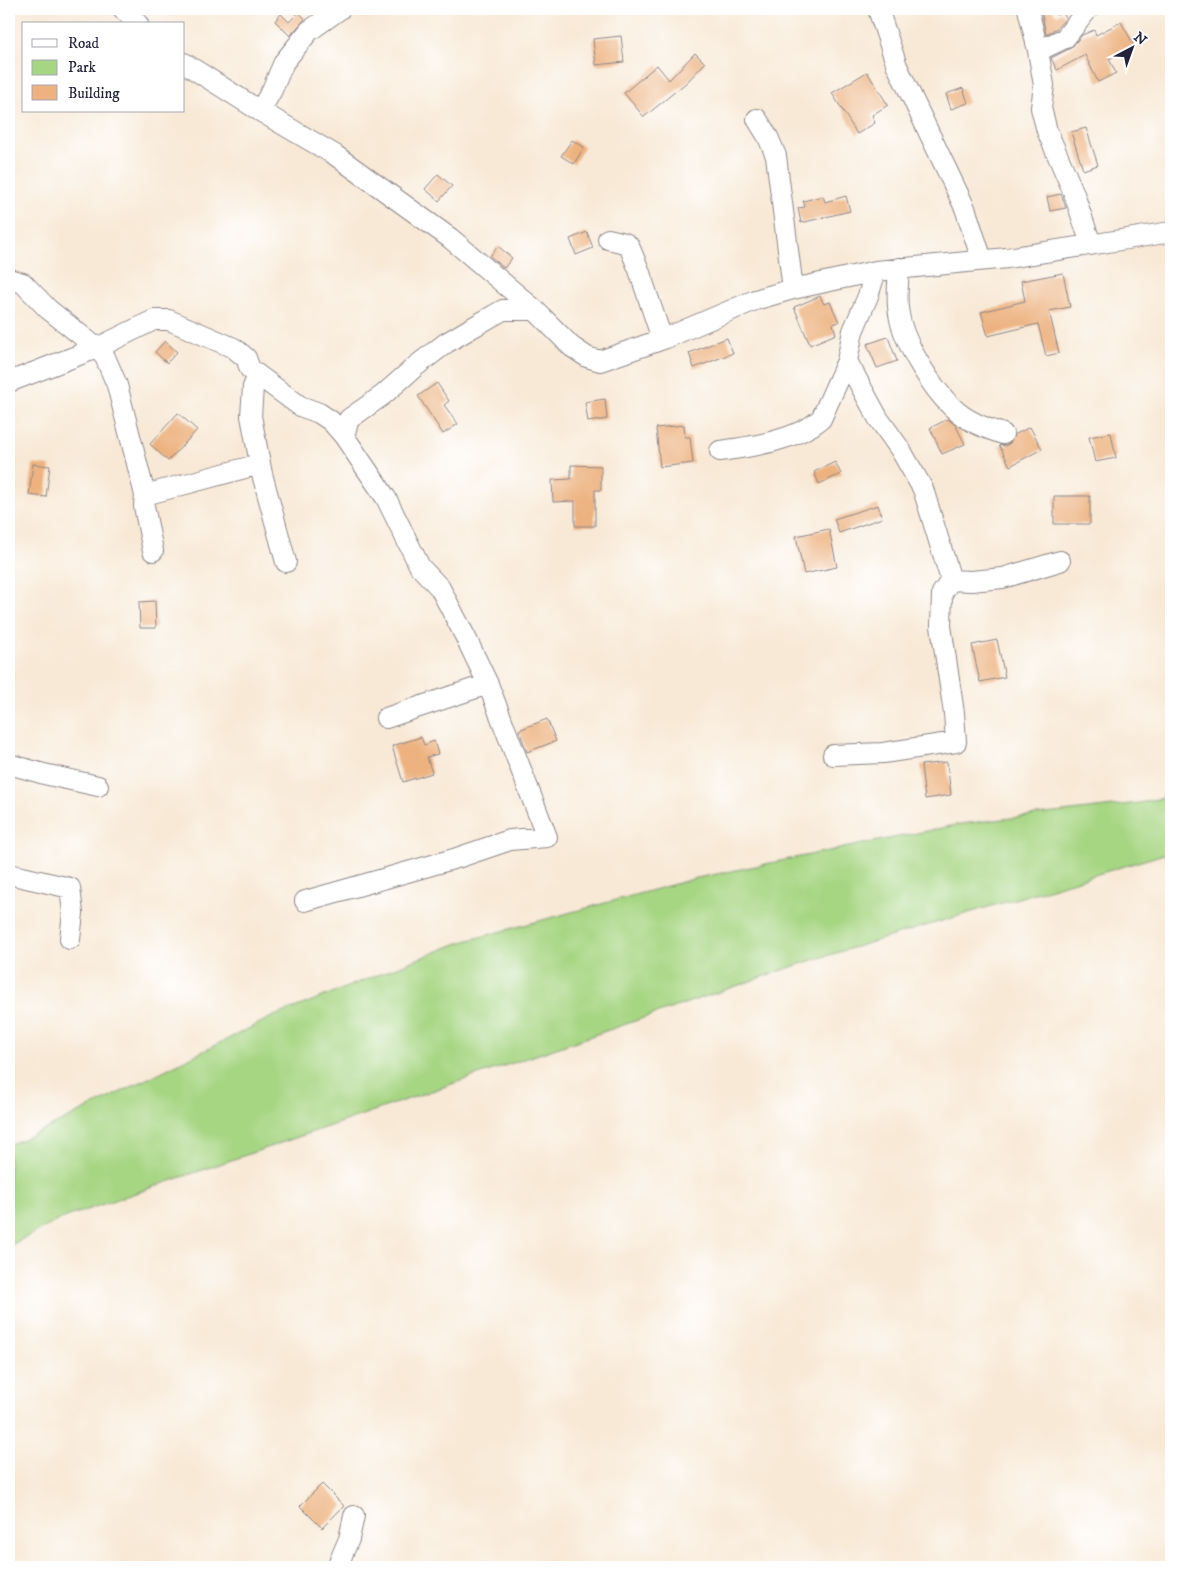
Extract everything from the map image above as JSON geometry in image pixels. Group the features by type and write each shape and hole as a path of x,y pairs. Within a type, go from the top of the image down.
{"street":[{"path":"123,9 136,22"},
{"path":"260,112 284,62 309,31 340,9"},
{"path":"878,9 897,66 965,208 982,260"},
{"path":"1028,9 1044,85 1041,108 1047,131 1073,191 1091,244"},
{"path":"1038,51 1065,38 1088,9"},
{"path":"185,64 260,112 335,154 450,238 535,310 572,346 587,357 600,362 666,338 755,300 793,289 876,270 1007,258 1171,232"},
{"path":"757,119 768,137 776,156 793,289"},
{"path":"608,239 625,243 629,246 659,330 666,338"},
{"path":"899,268 897,296 899,316 907,340 929,379 952,408 980,427 1003,434"},
{"path":"720,451 771,442 797,434 822,419 847,361 853,331 868,296 876,270"},
{"path":"9,279 23,283 48,309 105,356 117,385 145,495 144,506 153,551"},
{"path":"504,310 508,287"},
{"path":"342,425 383,395 446,343 504,310 535,310"},
{"path":"9,382 97,348 154,320 169,320 234,348 246,358 250,369 300,406 342,425 386,498 420,567 440,588 488,684 547,837 510,840 457,858 306,901"},
{"path":"847,361 878,418 900,449 923,489 951,580"},
{"path":"258,375 253,387 251,416 260,464 286,562"},
{"path":"145,495 260,464"},
{"path":"951,580 972,581 1004,578 1060,560"},
{"path":"833,755 883,753 956,742 954,713 941,626 942,593 951,580"},
{"path":"386,718 488,684"},
{"path":"9,764 98,786"},
{"path":"9,874 70,888 74,913 70,939"},
{"path":"337,1567 349,1539 354,1516"}],"green space":[{"path":"1171,796 1171,852 806,962 63,1218 9,1246 9,1145 48,1128 274,1016 458,943 697,878 961,824 1139,803"}],"building":[{"path":"1051,9 1057,15 1062,12 1066,18 1057,28 1046,34 1042,15"},
{"path":"299,12 305,19 290,36 275,21 281,14 289,22"},
{"path":"1121,22 1134,45 1109,59 1116,73 1098,82 1085,55 1057,70 1051,58 1071,48 1082,35 1094,30 1096,35"},
{"path":"621,36 624,62 596,65 593,39"},
{"path":"695,53 705,63 687,82 644,117 624,93 657,65 669,80"},
{"path":"867,72 888,105 872,115 875,123 857,134 832,93"},
{"path":"963,88 968,103 951,109 946,94"},
{"path":"1086,128 1098,165 1083,170 1071,132"},
{"path":"572,140 584,147 574,164 561,156"},
{"path":"438,174 452,186 439,201 425,189"},
{"path":"1061,194 1066,208 1050,211 1047,197"},
{"path":"823,196 825,202 846,196 850,211 801,223 798,208 805,207 803,201"},
{"path":"587,232 593,248 576,255 570,239"},
{"path":"498,246 512,258 504,268 490,256"},
{"path":"1063,273 1070,307 1049,311 1059,353 1046,356 1038,324 988,336 981,312 1025,301 1021,281"},
{"path":"820,296 824,304 830,302 839,322 833,324 836,334 810,345 794,307"},
{"path":"888,337 897,361 877,368 867,344"},
{"path":"727,338 733,353 694,368 689,353"},
{"path":"165,341 177,352 167,363 155,352"},
{"path":"437,383 449,401 444,405 458,424 443,434 418,396"},
{"path":"605,399 607,419 588,422 585,402"},
{"path":"178,413 197,430 168,461 150,444"},
{"path":"948,419 956,426 965,444 942,454 930,428"},
{"path":"684,425 685,437 690,437 693,463 660,467 656,428"},
{"path":"1030,427 1042,449 1010,466 999,445 1005,446 1010,443 1014,435"},
{"path":"1111,433 1116,458 1095,462 1089,437"},
{"path":"835,462 841,474 819,484 814,472"},
{"path":"33,464 50,466 46,497 29,495"},
{"path":"571,465 601,466 601,490 595,490 595,526 575,526 575,501 553,502 552,480 571,479"},
{"path":"1054,496 1090,496 1090,524 1054,524"},
{"path":"878,505 882,518 839,533 834,519"},
{"path":"829,529 837,567 804,574 796,536"},
{"path":"155,601 156,628 140,628 139,602"},
{"path":"997,640 1005,677 980,682 972,645"},
{"path":"547,719 556,741 527,752 519,730"},
{"path":"421,737 424,745 434,741 438,754 427,757 432,773 403,782 392,746"},
{"path":"947,762 951,795 925,799 921,765"},
{"path":"322,1484 344,1506 322,1528 300,1506"}]}
